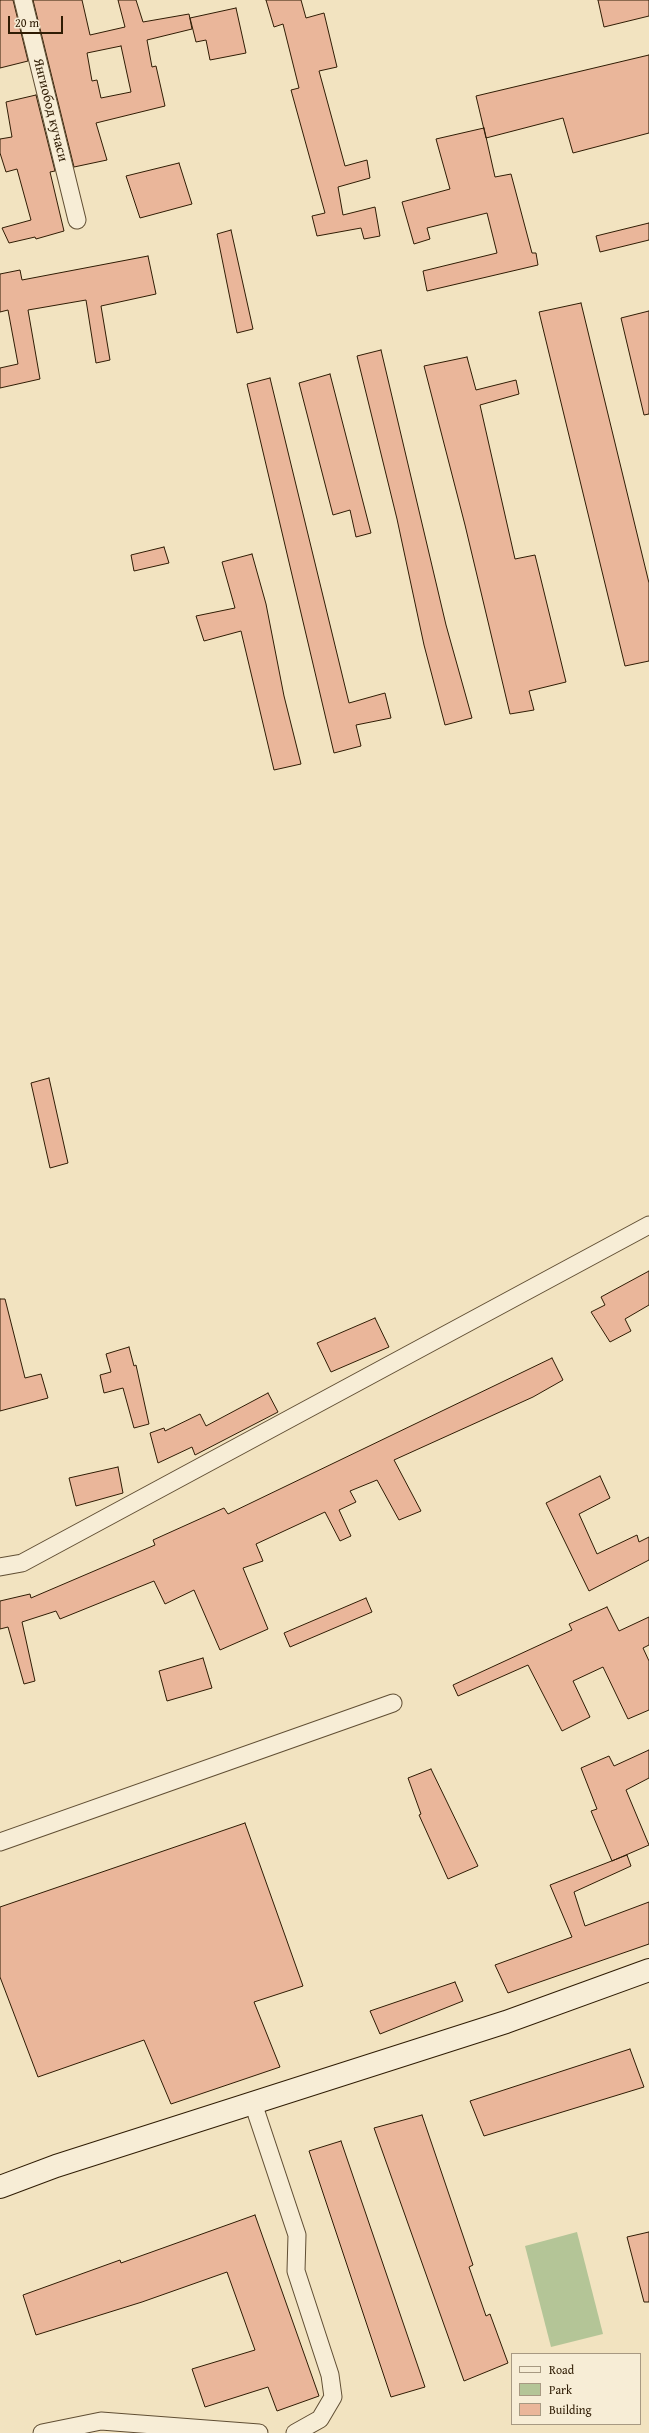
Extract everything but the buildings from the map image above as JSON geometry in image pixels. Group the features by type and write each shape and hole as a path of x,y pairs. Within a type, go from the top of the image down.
{"street":[{"name":"Янгиобод кучаси","path":"23,0 77,220"},
{"path":"0,1566 22,1563 649,1225"},
{"path":"0,1842 393,1703"},
{"path":"0,2187 64,2164 506,2022 649,1970"},
{"path":"253,2103 297,2235 296,2271 330,2375 333,2396 320,2419 295,2433"},
{"path":"42,2433 101,2422 259,2433"}],"green space":[{"path":"577,2232 603,2334 551,2347 525,2246"}]}
